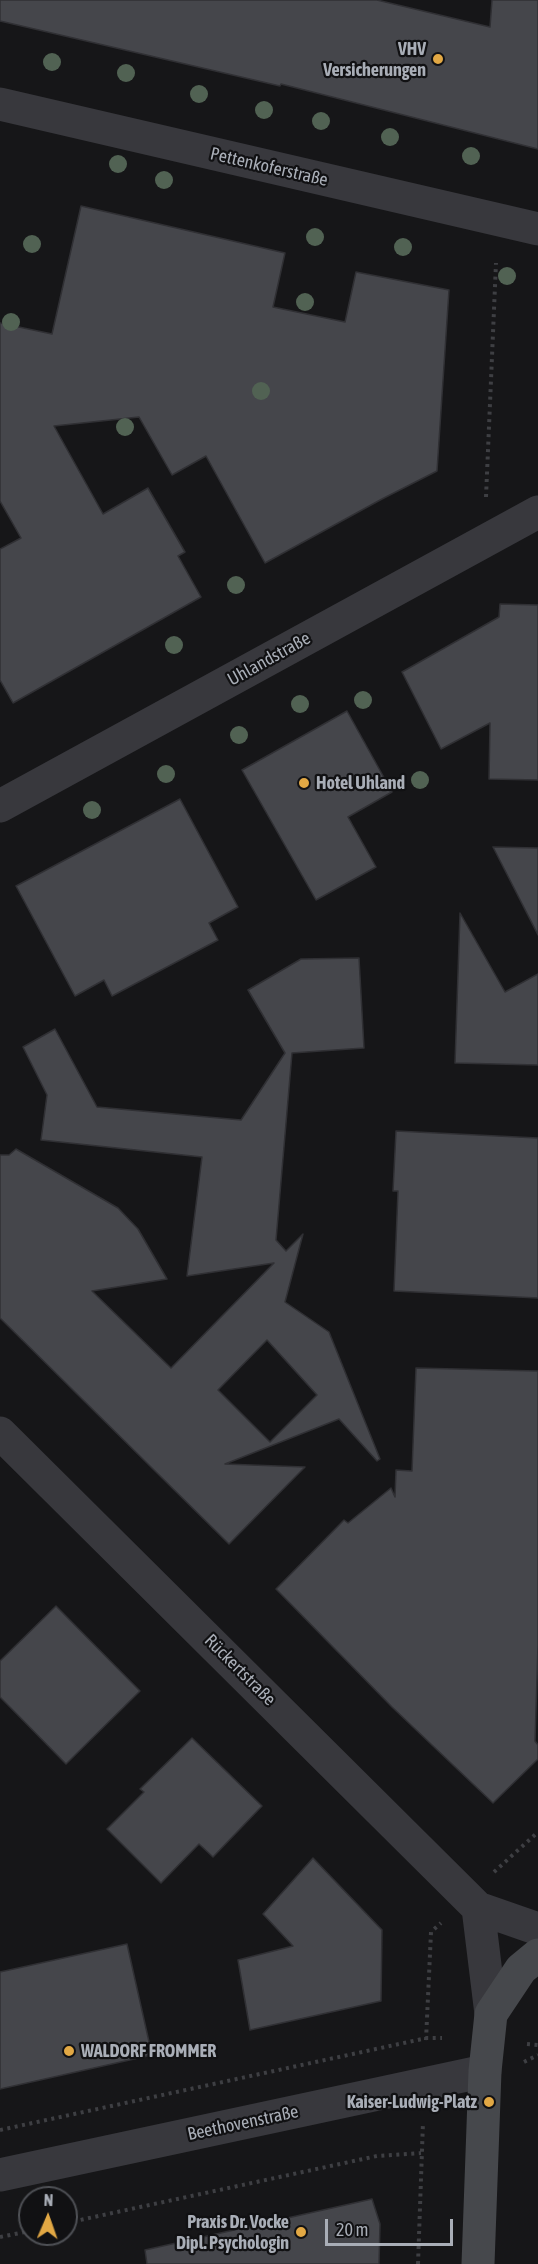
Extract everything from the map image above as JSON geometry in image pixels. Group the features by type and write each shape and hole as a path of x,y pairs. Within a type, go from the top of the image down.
{"main road":[{"path":"478,2264 485,2071 491,2014 521,1969 538,1954"}],"street":[{"name":"Pettenkoferstraße","path":"0,104 538,229"},
{"name":"Uhlandstraße","path":"0,806 538,512"},
{"name":"Rückertstraße","path":"0,1433 473,1902 538,1929"},
{"path":"473,1902 491,2014"},
{"name":"Beethovenstraße","path":"0,2175 485,2071"}],"path":[{"path":"486,497 496,263"},
{"path":"418,2264 431,1932 473,1902 538,1833"},
{"path":"0,2130 427,2038"},
{"path":"78,2220 377,2156 421,2153"},
{"path":"0,2237 18,2233"}],"building":[{"path":"0,0 377,0 490,27 492,0 538,0 538,149 281,84 280,86 0,21"},
{"path":"81,206 285,253 273,307 345,322 356,272 449,290 437,471 265,563 206,456 172,475 139,417 54,426 103,514 148,488 185,552 178,556 201,597 13,703 0,680 0,549 21,538 0,501 0,323 52,334"},
{"path":"500,604 538,605 538,780 489,779 490,723 441,749 402,672 499,617"},
{"path":"347,711 392,792 348,817 376,867 316,900 242,770"},
{"path":"180,799 238,907 209,923 218,940 112,996 104,980 75,996 16,886"},
{"path":"493,847 538,848 538,935"},
{"path":"460,913 505,992 538,974 538,1065 455,1063"},
{"path":"359,958 364,1048 292,1053 276,1240 286,1251 303,1234 285,1302 329,1332 380,1459 377,1461 339,1419 225,1464 305,1467 229,1544 0,1318 0,1155 9,1155 16,1149 118,1208 138,1229 167,1279 92,1291 171,1368 274,1263 187,1276 202,1157 41,1140 47,1095 23,1047 55,1029 97,1107 241,1120 285,1053 248,990 301,959","holes":["267,1340 317,1395 270,1442 218,1390"]},
{"path":"396,1131 538,1138 538,1298 394,1291 398,1191 393,1191"},
{"path":"416,1368 538,1371 538,1646 535,1741 538,1745 538,1759 493,1803 392,1707 276,1589 344,1520 348,1523 391,1488 395,1497 396,1470 412,1471"},
{"path":"56,1606 140,1691 66,1764 0,1697 0,1661"},
{"path":"192,1738 262,1806 213,1857 199,1844 161,1883 107,1829 144,1792 140,1789"},
{"path":"313,1858 382,1930 381,2001 250,2030 238,1960 293,1946 263,1914"},
{"path":"127,1944 152,2055 0,2089 0,1972"},
{"name":"Praxis Dr. Vocke Dipl. Psychologin","path":"372,2199 380,2224 379,2264 147,2264 145,2250"}],"place":[{"name":"VHV Versicherungen","path":"438,59"},
{"name":"Hotel Uhland","path":"304,783"},
{"name":"WALDORF FROMMER","path":"69,2051"},
{"name":"Kaiser-Ludwig-Platz","path":"489,2102"},
{"name":"Praxis Dr. Vocke Dipl. Psychologin","path":"301,2232"}]}
